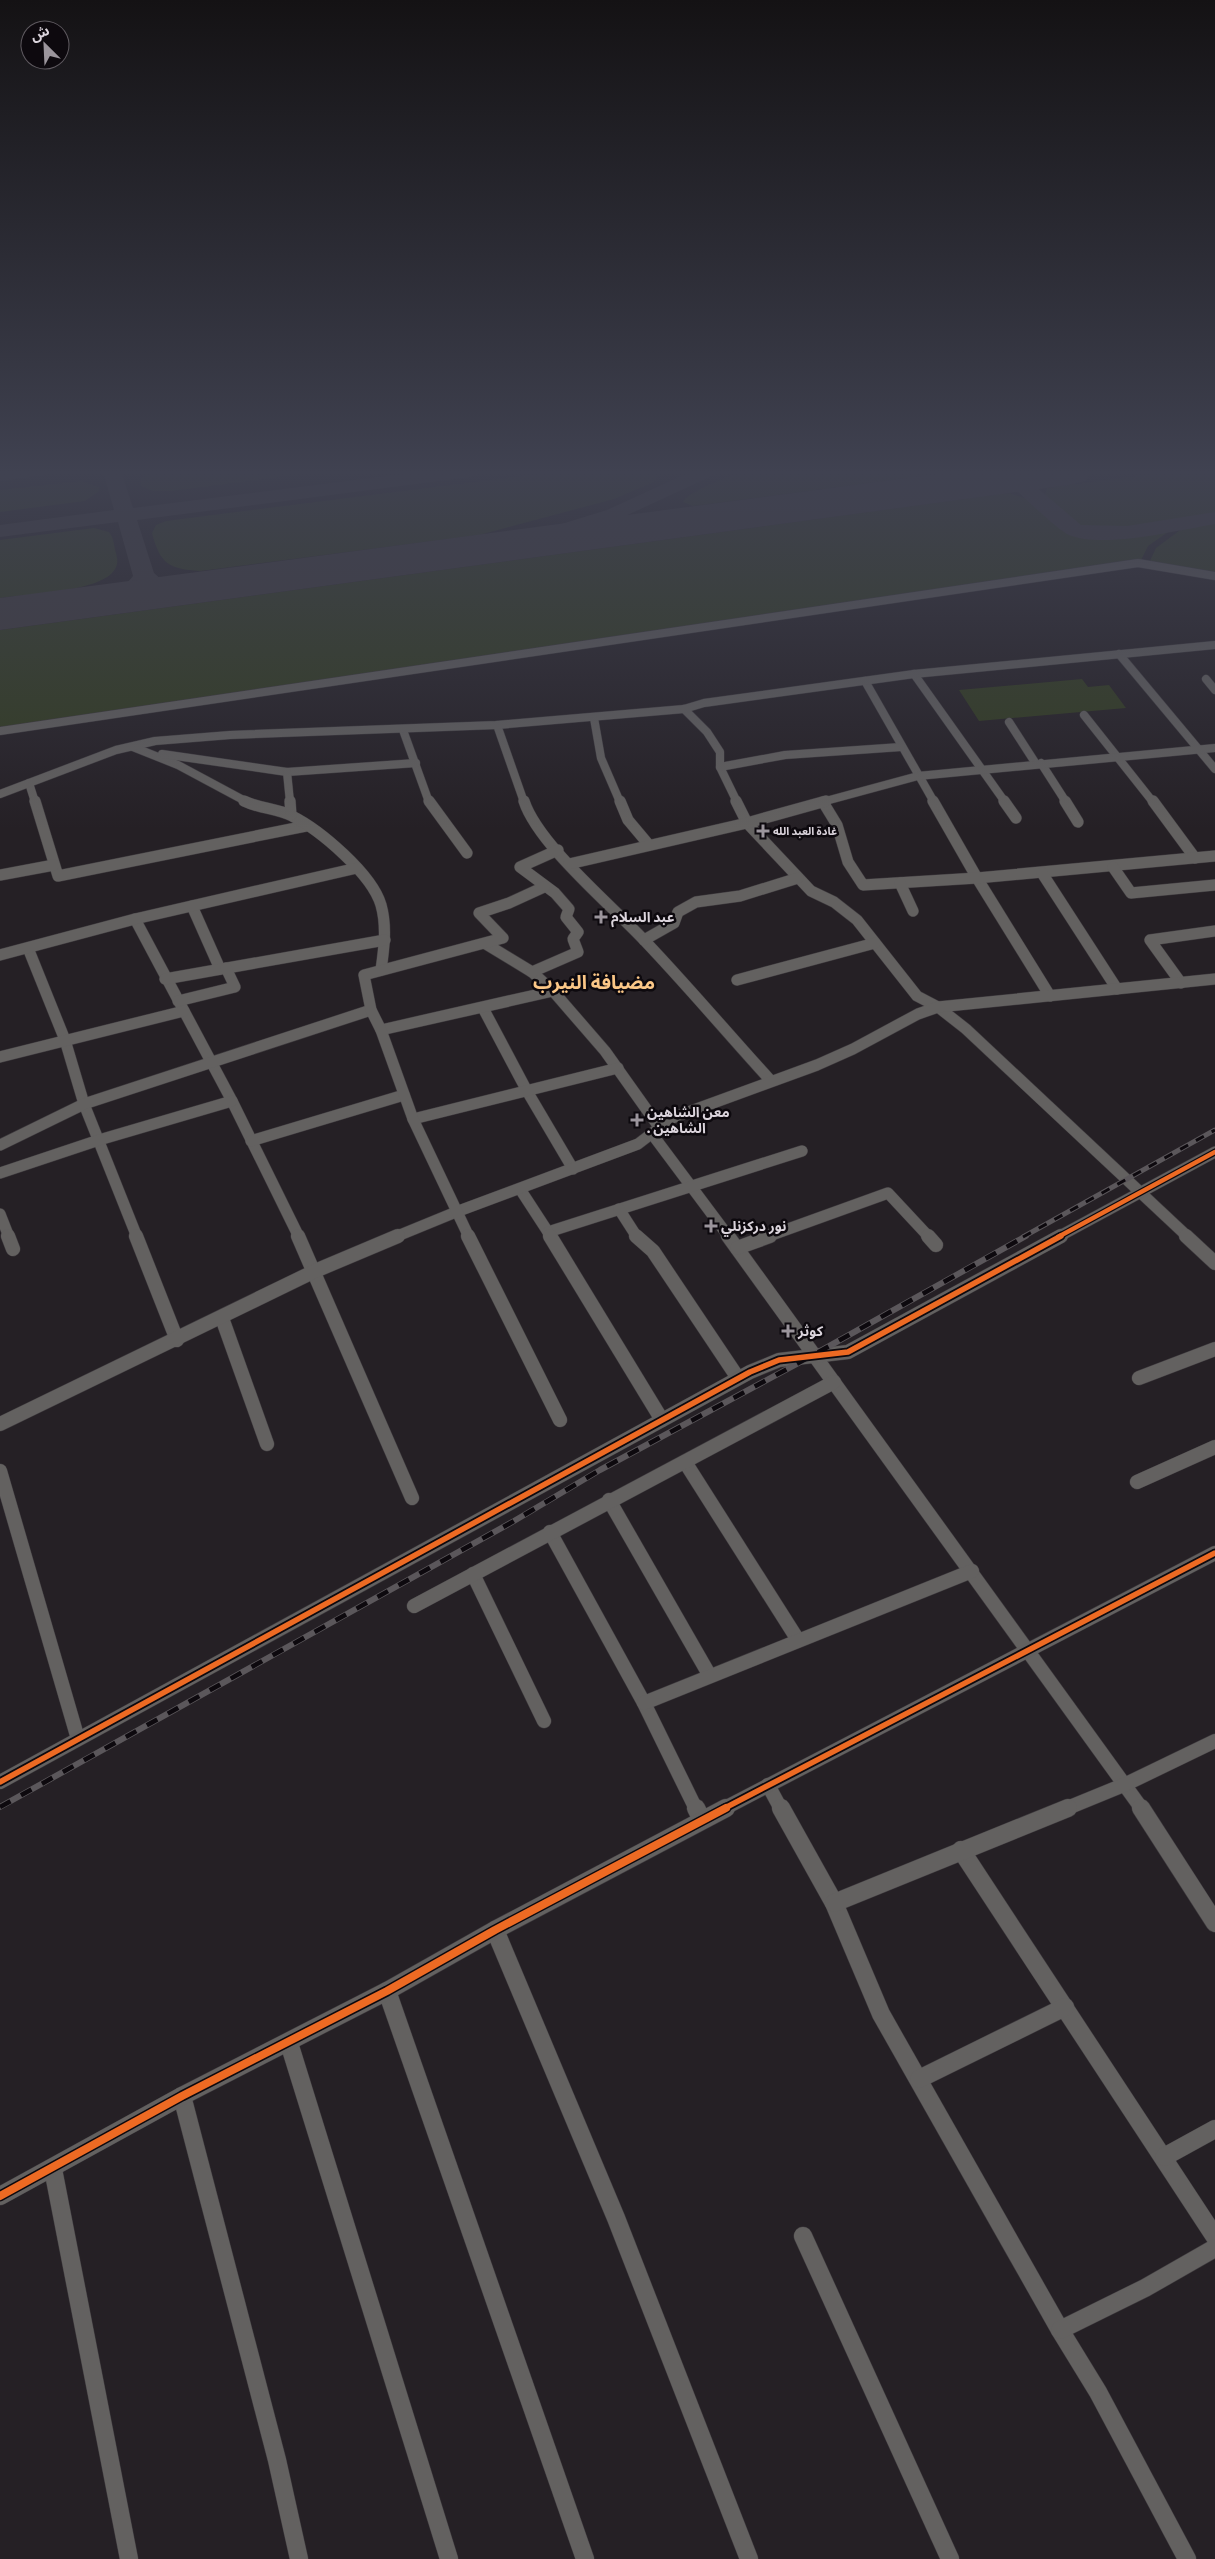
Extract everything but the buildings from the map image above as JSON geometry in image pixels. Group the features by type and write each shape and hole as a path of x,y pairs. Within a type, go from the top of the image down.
{"street":[{"path":"0,731 952,590"},
{"path":"0,794 129,747 174,739 230,735 403,730 594,718 684,709 704,703 914,674 1215,645"},
{"path":"1118,654 1215,769"},
{"path":"914,674 1016,818"},
{"path":"1206,679 1215,690"},
{"path":"865,681 976,878 1050,996"},
{"path":"684,709 707,732 720,752 720,767 746,824 811,891 843,909 857,920 917,996 938,1007 966,1029 1215,1263"},
{"path":"1084,715 1118,756 1195,858"},
{"path":"594,718 601,758 608,776 628,820 649,845"},
{"path":"1010,722 1078,822"},
{"path":"497,725 530,817 569,864 644,940 771,1081"},
{"path":"403,730 430,805 467,853"},
{"path":"129,747 155,753 287,772 416,763"},
{"path":"720,767 785,755 901,747"},
{"path":"569,864 746,824 918,776 1215,748"},
{"path":"155,753 249,804 291,815 358,868 380,902 385,940 381,970"},
{"path":"287,772 291,815"},
{"path":"29,783 58,876 306,826"},
{"path":"823,802 837,825 848,862 862,885 1042,873 1215,856"},
{"path":"532,972 578,952 573,939 578,932 566,917 569,909 555,893 544,887 520,867 558,850"},
{"path":"0,875 54,865"},
{"path":"1113,867 1130,893 1215,885"},
{"path":"0,955 135,919 358,868"},
{"path":"1042,873 1117,989"},
{"path":"644,940 674,923 678,912 696,902 740,896 798,878"},
{"path":"900,883 913,911"},
{"path":"544,887 509,903 479,912 503,938 364,975 371,1010 381,1030 413,1119 456,1212 560,1420"},
{"path":"0,1057 181,1006 235,987 223,968 192,906"},
{"path":"135,919 165,979 232,1101 315,1271 412,1498"},
{"path":"1181,983 1150,940 1215,931"},
{"path":"165,979 385,940"},
{"path":"737,980 875,943"},
{"path":"486,944 532,972 554,991 618,1068 692,1187 1126,1784 1210,1906 1215,1922"},
{"path":"28,948 65,1040 84,1104 177,1340"},
{"path":"0,1424 177,1340 315,1271 456,1212 638,1144 672,1118 853,1049 918,1014 938,1007 1215,979"},
{"path":"381,1030 554,991"},
{"path":"483,1008 526,1091 572,1170"},
{"path":"0,1145 84,1104 371,1010"},
{"path":"413,1119 618,1068"},
{"path":"251,1141 404,1095"},
{"path":"0,1173 99,1140 232,1101"},
{"path":"548,1232 802,1151"},
{"path":"0,1782 738,1378 779,1360 815,1354 848,1352 1215,1152"},
{"path":"520,1189 662,1420"},
{"path":"737,1248 888,1193 936,1245"},
{"path":"619,1209 638,1239 653,1250 738,1378"},
{"path":"0,1214 13,1249"},
{"path":"1199,1247 1215,1245"},
{"path":"222,1318 268,1444"},
{"path":"1139,1378 1215,1350"},
{"path":"414,1606 609,1500 685,1462 834,1382"},
{"path":"1138,1482 1215,1448"},
{"path":"685,1462 798,1640"},
{"path":"0,1471 78,1739"},
{"path":"609,1500 710,1676"},
{"path":"550,1532 644,1703 702,1820"},
{"path":"0,2196 53,2169 182,2096 262,2054 289,2044 387,1992 495,1930 768,1785 1215,1552"},
{"path":"644,1703 972,1571"},
{"path":"473,1574 544,1721"},
{"path":"834,1903 1126,1784 1215,1741"},
{"path":"768,1785 834,1903 881,2014 1060,2330 1115,2423 1187,2559"},
{"path":"961,1850 1215,2237"},
{"path":"495,1930 616,2218 749,2559"},
{"path":"387,1992 585,2559"},
{"path":"919,2079 1065,2007"},
{"path":"289,2044 449,2559"},
{"path":"182,2096 272,2442 299,2559"},
{"path":"1164,2157 1215,2129"},
{"path":"53,2169 129,2559"},
{"path":"802,2236 950,2559"},
{"path":"1060,2330 1144,2288 1215,2248"}],"green space":[{"path":"0,590 65,590 62,591 0,598"},
{"path":"291,590 975,590 0,734 0,630"},
{"path":"1082,679 1088,687 1109,685 1126,708 979,721 959,690"}],"taxiway":[{"path":"113,599 132,590"}],"runway":[{"path":"0,614 176,590"}],"railway":[{"path":"1023,1237 1215,1130"},
{"path":"0,1807 514,1521 600,1470 815,1354 1026,1236"}],"cycle path":[{"path":"0,1782 750,1372 779,1360 848,1352 1215,1152"},
{"path":"0,2196 182,2096 262,2054 289,2043 387,1991 495,1930 768,1785 1215,1553"}],"place":[{"name":"غادة العبد الله","path":"763,831"},
{"name":"عبد السلام","path":"601,917"},
{"name":"معن الشاهين . الشاهين","path":"637,1120"},
{"name":"نور دركزنلي","path":"711,1226"},
{"name":"كوثر","path":"788,1331"}],"district":[{"name":"مضيافة النيرب","path":"594,982"}]}
